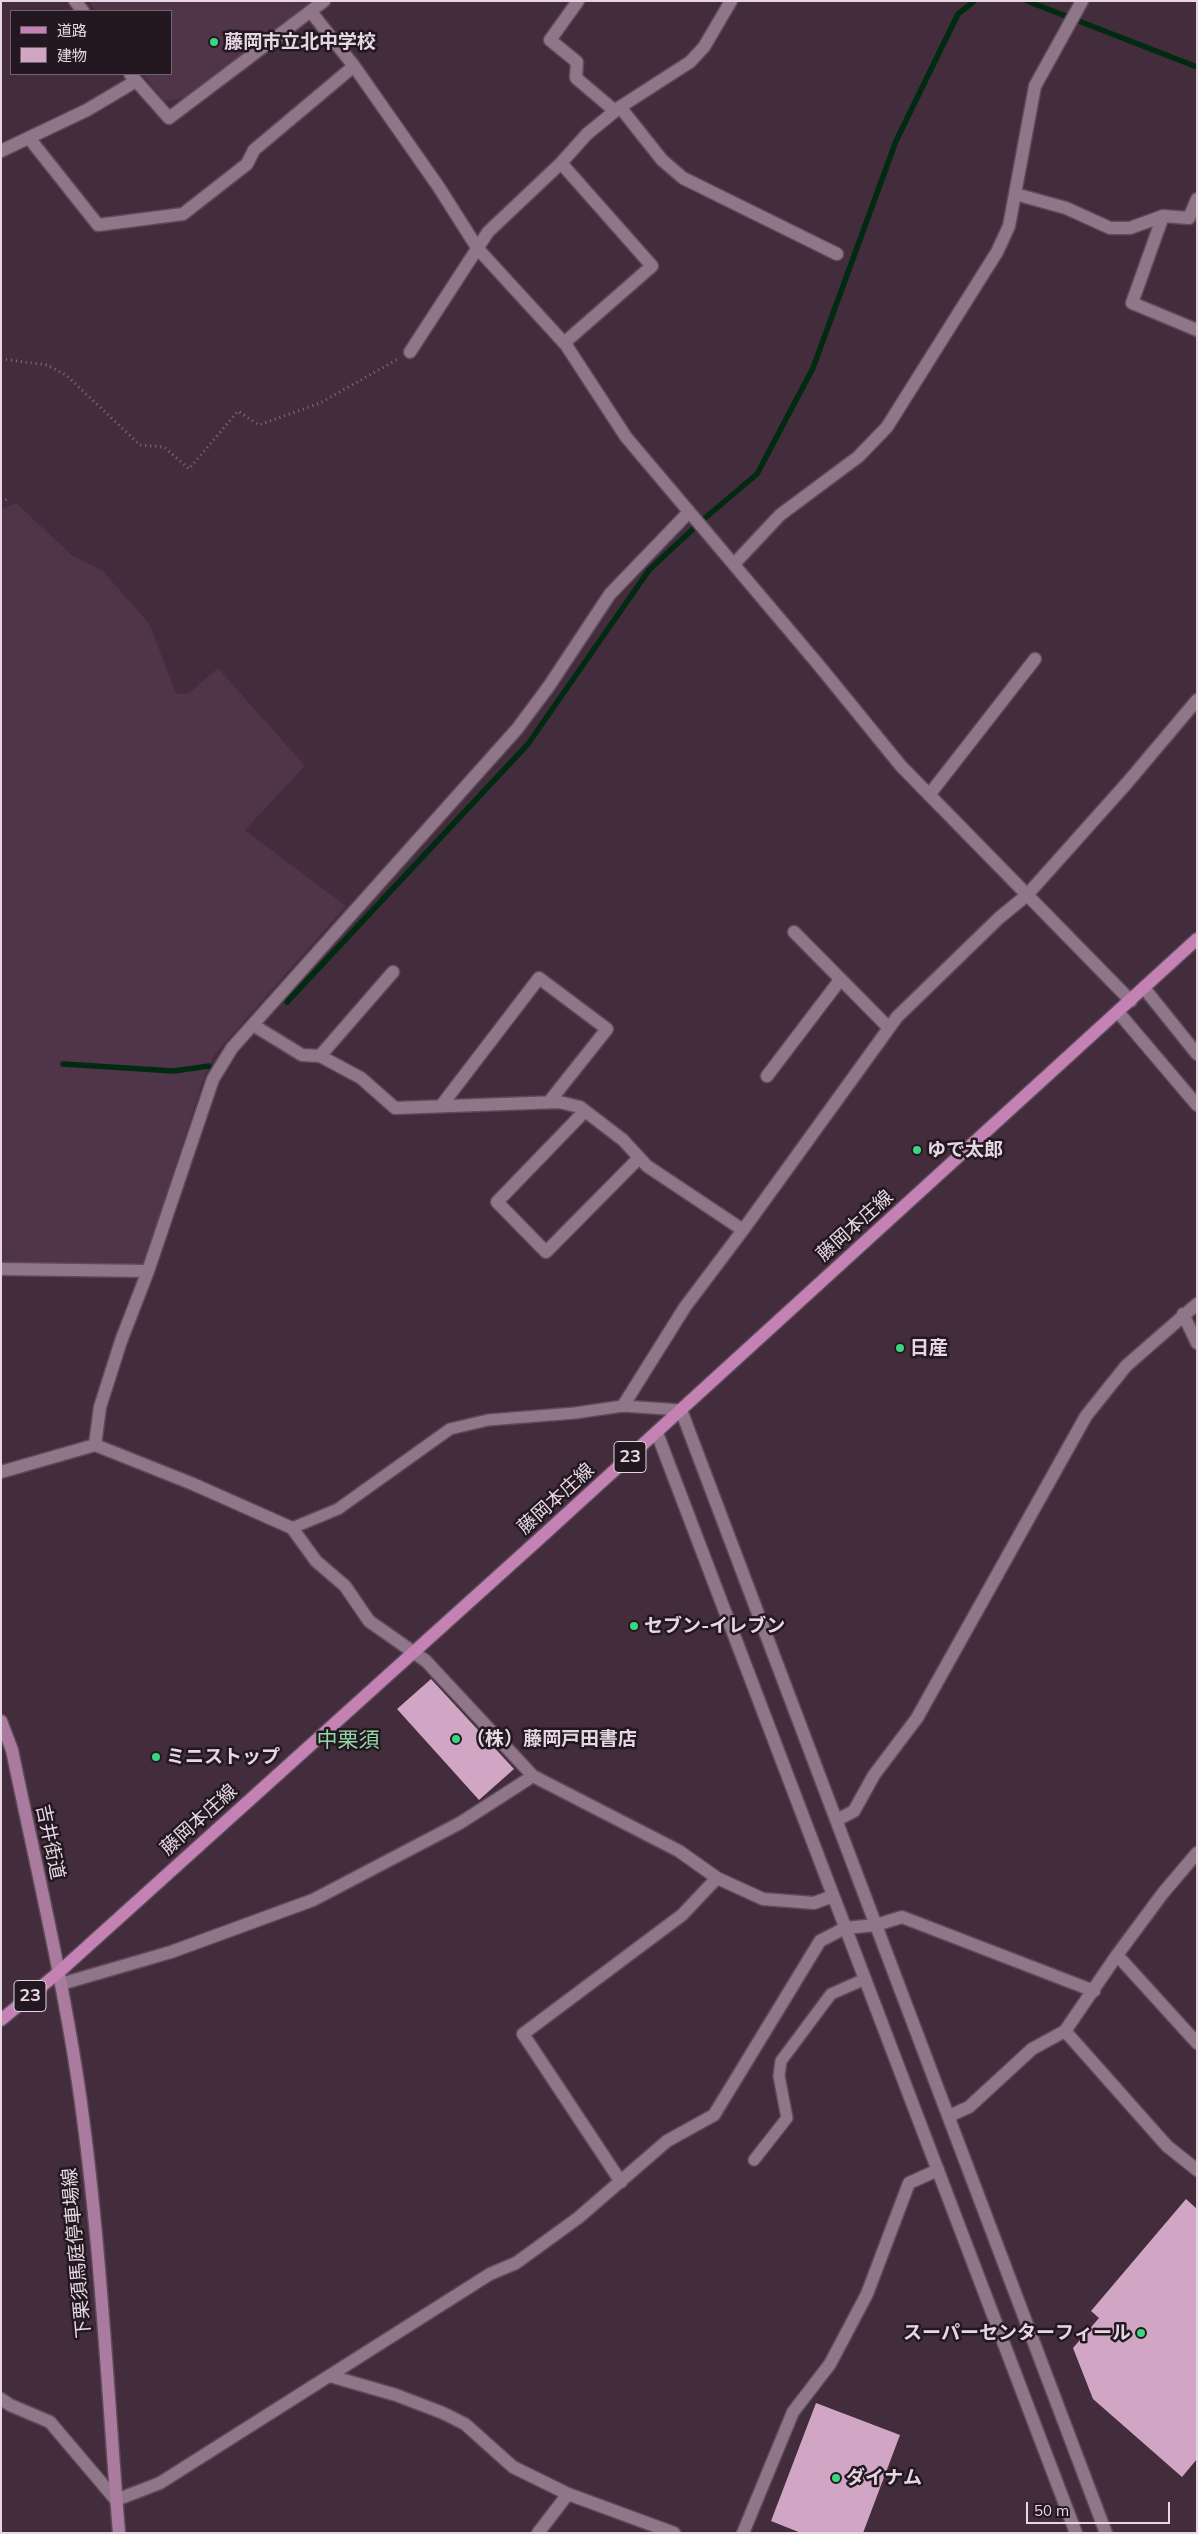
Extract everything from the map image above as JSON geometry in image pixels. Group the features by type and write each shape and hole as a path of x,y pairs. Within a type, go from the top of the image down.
{"main road":[{"name":"藤岡本庄線","path":"1,2020 60,1978 415,1651 657,1433 1197,939"},
{"name":"吉井街道","path":"1,1721 12,1750 60,1978"},
{"name":"下栗須馬庭停車場線","path":"60,1978 78,2083 95,2233 119,2533"}],"street":[{"path":"1,151 87,110 133,77 169,118 324,1"},
{"path":"578,1 550,40 577,62 576,78 618,109 662,160 683,178 837,254"},
{"path":"410,352 488,232 561,163 587,134 618,109 690,62 704,47 731,1"},
{"path":"734,564 780,515 858,457 887,427 997,252 1009,226 1035,86 1080,6"},
{"path":"311,12 354,66 438,186 478,249 564,343 626,437 901,766 1131,1000"},
{"path":"29,138 98,226 182,214 247,164 254,150 354,66"},
{"path":"561,163 652,266 564,343"},
{"path":"1014,194 1066,208 1110,228 1130,228 1163,216 1189,218 1197,200"},
{"path":"1163,216 1132,303 1197,330"},
{"path":"95,1445 100,1407 121,1341 148,1272 213,1079 232,1048 517,729 549,686 610,594 689,512"},
{"path":"929,795 1035,658"},
{"path":"623,1406 685,1307 744,1230 897,1017 999,918 1027,895 1127,783 1197,700"},
{"path":"794,932 889,1028"},
{"path":"320,1056 393,972"},
{"path":"441,1106 539,978 607,1029 549,1102"},
{"path":"767,1076 840,980"},
{"path":"1144,988 1197,1054"},
{"path":"1118,1012 1197,1105"},
{"path":"253,1025 302,1055 320,1056 361,1078 395,1108 549,1102 580,1107 623,1140 639,1158 663,1178 744,1230"},
{"path":"585,1111 497,1202 546,1252 639,1158"},
{"path":"1,1269 148,1272"},
{"path":"837,1820 854,1811 874,1774 917,1718 1086,1416 1126,1366 1183,1314 1197,1304"},
{"path":"1183,1314 1197,1343"},
{"path":"682,1410 1106,2533"},
{"path":"657,1433 1076,2533"},
{"path":"1,1472 95,1445 193,1484 292,1528 316,1561 345,1586 369,1620 415,1651 533,1776 679,1851 717,1878 763,1900 814,1903 833,1896"},
{"path":"60,1978 170,1952 313,1900 460,1823 533,1776"},
{"path":"949,2116 969,2107 1032,2049 1064,2031 1163,1893 1197,1853"},
{"path":"620,2182 523,2034 682,1915 717,1878"},
{"path":"1,2399 10,2405 50,2422 116,2500 171,2477 490,2274 516,2263 578,2218 667,2141 714,2115 820,1941 845,1928 876,1925 902,1917 1094,1991"},
{"path":"1117,1955 1197,2043"},
{"path":"1064,2031 1166,2146 1197,2170"},
{"path":"743,2533 793,2412 830,2364 867,2294 909,2182 938,2170"},
{"path":"330,2376 396,2395 443,2413 465,2424 513,2467 568,2494 674,2533"},
{"path":"538,2533 568,2494"}],"lane":[{"path":"292,1528 338,1509 450,1429 488,1420 575,1414 623,1406 682,1410"},
{"path":"754,2160 787,2118 779,2076 781,2061 831,1994 865,1979"}],"path":[{"path":"1,359 47,365 66,375 140,445 164,447 189,469 238,411 260,425 320,403 410,352"},
{"path":"1,502 10,498"}],"shaded area":[{"name":"藤岡市立北中学校","path":"88,1 312,1 185,98 164,101 144,75 172,75 172,10 95,10"},
{"path":"16,503 73,556 103,571 150,625 176,694 189,693 218,668 305,766 245,830 346,906 214,1055 204,1077 144,1265 1,1262 1,510"}],"building":[{"name":"（株）藤岡戸田書店","path":"431,1679 514,1769 479,1800 397,1709"},
{"name":"スーパーセンターフィール","path":"1186,2199 1197,2209 1197,2459 1182,2477 1093,2399 1073,2348 1099,2318 1091,2311"},
{"name":"ダイナム","path":"816,2403 900,2435 863,2533 801,2533 771,2521"}],"waterway":[{"path":"705,518 757,474 813,368 896,141 958,14 974,1"},
{"path":"1027,1 1197,67"},
{"path":"287,1002 528,744 649,570 693,529"},
{"path":"63,1064 174,1071 209,1066"}],"place":[{"name":"藤岡市立北中学校","path":"214,42"},
{"name":"ゆで太郎","path":"917,1150"},
{"name":"日産","path":"900,1348"},
{"name":"セブン-イレブン","path":"634,1626"},
{"name":"（株）藤岡戸田書店","path":"456,1739"},
{"name":"ミニストップ","path":"156,1757"},
{"name":"スーパーセンターフィール","path":"1141,2333"},
{"name":"ダイナム","path":"836,2478"}],"district":[{"name":"中栗須","path":"348,1741"}]}
